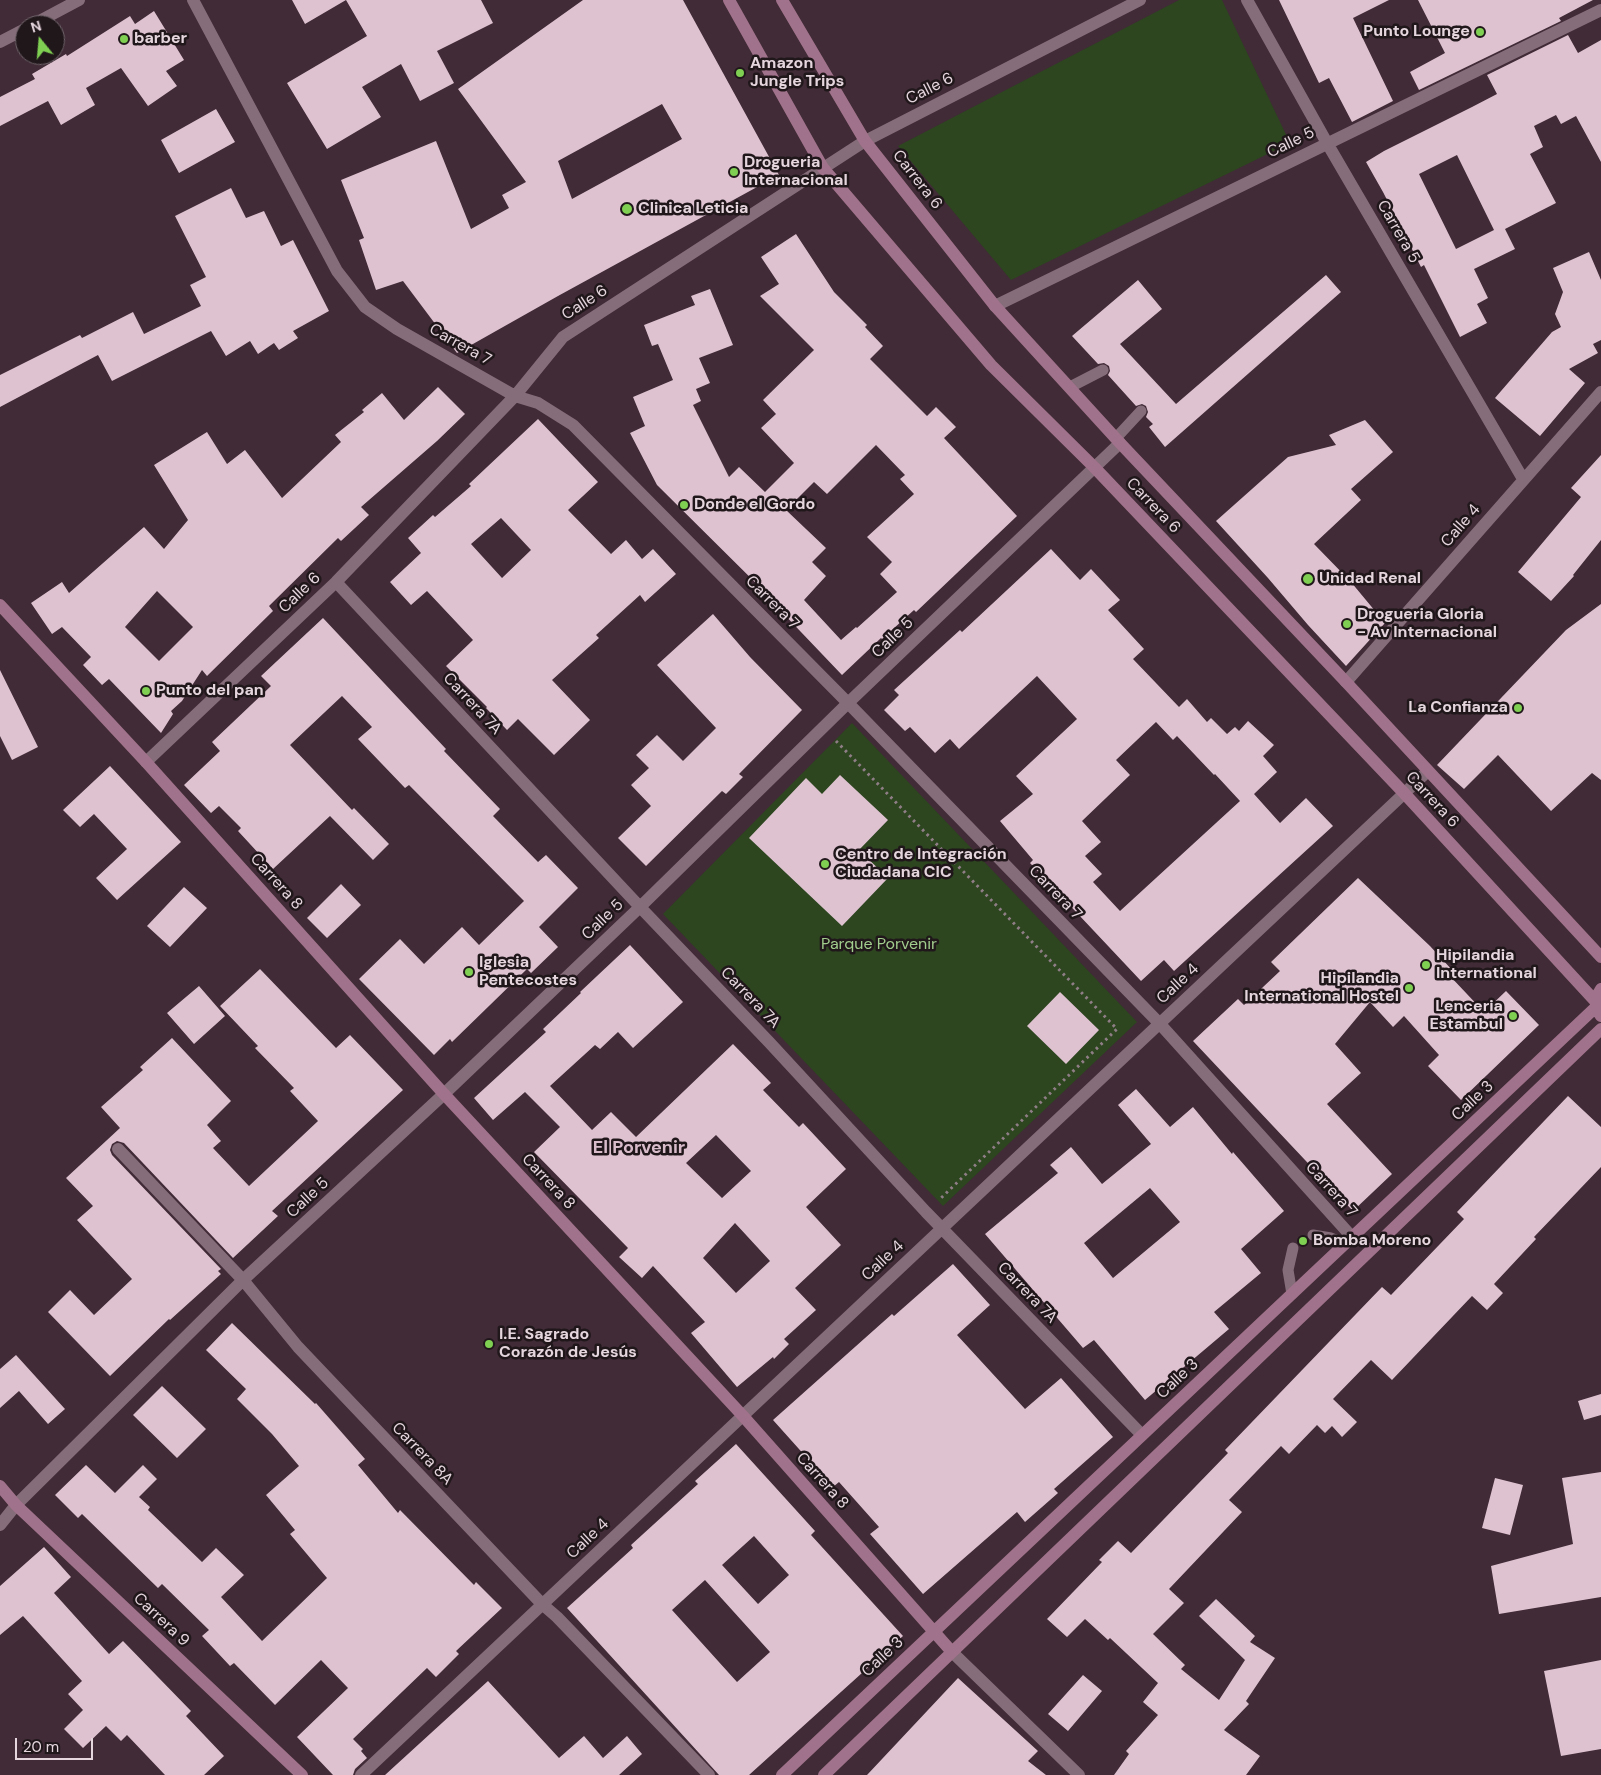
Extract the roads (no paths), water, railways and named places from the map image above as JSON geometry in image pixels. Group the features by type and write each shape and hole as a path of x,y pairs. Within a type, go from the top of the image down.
{"street":[{"path":"51,15 79,0"},
{"name":"Carrera 7","path":"193,0 337,271 365,307 397,329 515,396 538,403 573,425 1160,1024 1349,1240"},
{"name":"Carrera 6","path":"729,0 823,168 991,364 1094,467 1404,793 1598,1008"},
{"name":"Carrera 6","path":"782,0 865,141 995,306 1601,958"},
{"name":"Calle 6","path":"146,762 336,582 515,396 563,337 865,141 1140,0"},
{"name":"Carrera 5","path":"1247,0 1327,143 1523,479"},
{"name":"Calle 5","path":"995,306 1601,10"},
{"path":"0,42 15,34"},
{"name":"Calle 4","path":"1346,682 1601,392"},
{"name":"Calle 5","path":"0,1525 16,1506 243,1280 444,1094 640,907 1094,467 1118,440"},
{"name":"Carrera 7A","path":"336,582 769,1042 926,1212 1142,1435"},
{"name":"Carrera 8","path":"0,605 146,762 444,1094 743,1416 952,1652 1078,1775"},
{"name":"Calle 4","path":"361,1775 1428,771"},
{"path":"1598,1008 1597,996 1601,989"},
{"name":"Calle 3","path":"782,1775 1598,1008"},
{"path":"824,1775 1601,1029"},
{"name":"Carrera 8A","path":"118,1149 243,1280 298,1347 542,1604 564,1624 709,1775"},
{"name":"Carrera 9","path":"0,1486 16,1506 302,1775"}],"lane":[{"path":"1070,387 1102,370"},
{"path":"1118,440 1141,411"},
{"path":"1313,1235 1349,1240"},
{"path":"1292,1294 1288,1270 1293,1248"}],"place":[{"name":"Punto Lounge","path":"1480,32"},
{"name":"barber","path":"124,39"},
{"name":"Amazon Jungle Trips","path":"740,73"},
{"name":"Drogueria Internacional","path":"734,172"},
{"name":"Clinica Leticia","path":"627,209"},
{"name":"Donde el Gordo","path":"684,505"},
{"name":"Unidad Renal","path":"1308,579"},
{"name":"Drogueria Gloria - Av Internacional","path":"1347,624"},
{"name":"Punto del pan","path":"146,691"},
{"name":"La Confianza","path":"1518,708"},
{"name":"Centro de Integración Ciudadana CIC","path":"825,864"},
{"name":"Hipilandia International","path":"1426,965"},
{"name":"Iglesia Pentecostes","path":"469,972"},
{"name":"Hipilandia International Hostel","path":"1409,988"},
{"name":"Lenceria Estambul","path":"1513,1016"},
{"name":"Bomba Moreno","path":"1303,1241"},
{"name":"I.E. Sagrado Corazón de Jesús","path":"489,1344"}],"district":[{"name":"El Porvenir","path":"639,1148"}],"park label":[{"name":"Parque Porvenir","path":"879,945"}]}
